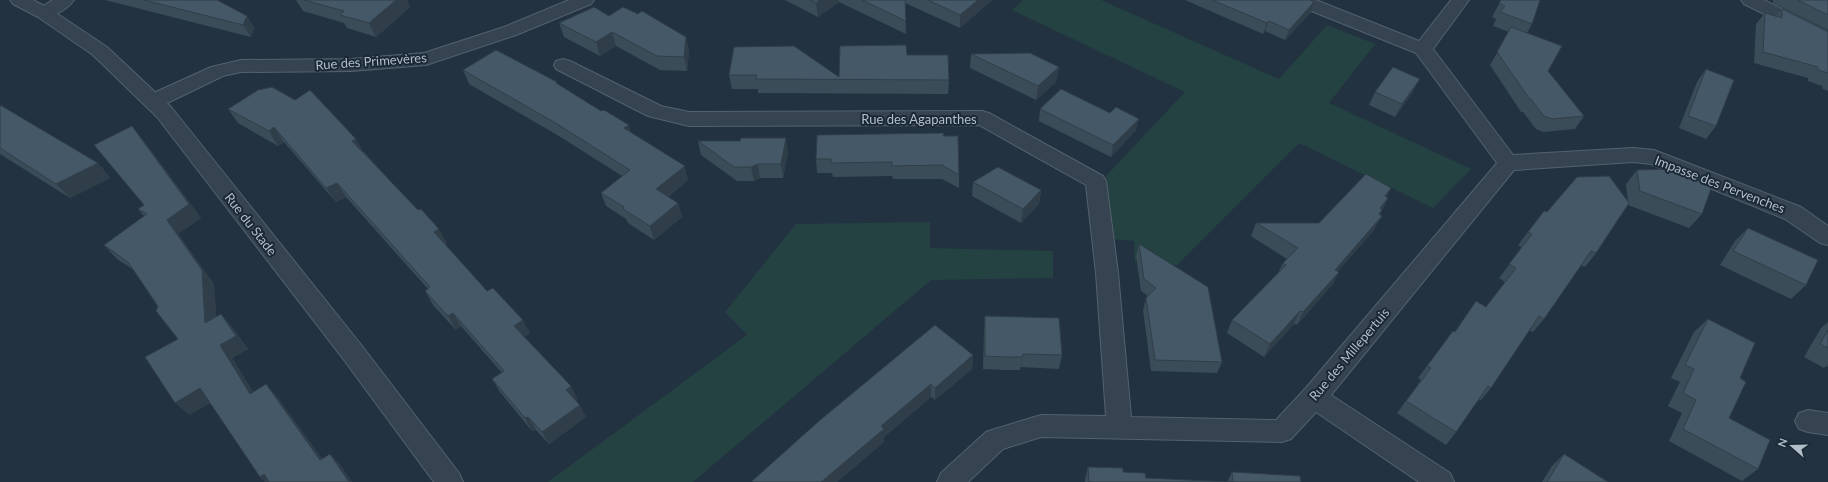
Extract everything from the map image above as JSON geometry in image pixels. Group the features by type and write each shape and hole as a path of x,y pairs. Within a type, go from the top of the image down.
{"street":[{"name":"Rue du Stade","path":"19,0 44,13 100,51 154,101 353,353 450,482"},
{"path":"44,13 65,0"},
{"name":"Rue des Primevères","path":"154,101 218,71 241,66 352,65 426,59 510,31 585,0"},
{"path":"1300,0 1423,49 1508,163"},
{"path":"1423,49 1460,0"},
{"path":"1750,0 1828,39"},
{"name":"Rue des Agapanthes","path":"563,65 654,111 689,119 982,118 1096,181 1107,273 1119,426"},
{"name":"Impasse des Pervenches","path":"1508,163 1633,155 1654,157 1793,213 1828,237"},
{"name":"Rue des Millepertuis","path":"950,482 995,440 1041,426 1119,426 1282,431 1314,397 1508,163"},
{"path":"1314,397 1441,482"}],"green space":[{"path":"1023,0 1101,0 1279,79 1327,25 1375,44 1329,103 1471,169 1433,208 1299,143 1177,265 1135,262 1134,241 1112,239 1106,176 1185,92 1012,10"},
{"path":"930,222 930,248 1053,251 1053,278 931,280 693,482 548,482 747,335 725,312 796,224"}],"building":[{"path":"144,0 217,0 247,16 243,25"},
{"path":"304,0 396,0 369,23 340,15 344,11"},
{"path":"810,0 821,0 816,3"},
{"path":"862,0 905,0 906,21"},
{"path":"928,0 978,0 960,15"},
{"path":"1212,0 1310,0 1314,2 1289,30 1269,21 1267,23"},
{"path":"1501,0 1540,0 1532,24 1500,12 1505,6 1499,3"},
{"path":"1798,0 1828,0 1828,15"},
{"path":"594,7 609,16 623,7 638,14 642,11 686,37 684,57 657,56 612,32 596,42 559,23"},
{"path":"1782,9 1828,32 1828,73 1818,70 1818,67 1763,52 1765,13 1782,18"},
{"path":"1511,27 1562,46 1548,71 1584,116 1552,119 1544,116 1529,98 1497,52"},
{"path":"906,45 907,55 948,55 949,80 756,79 757,75 729,75 734,47 794,46 839,77 840,46"},
{"path":"496,50 557,82 556,83 601,111 604,110 629,125 624,128 685,166 656,189 678,203 650,226 623,209 624,207 601,193 630,170 554,122 463,70"},
{"path":"1030,53 1059,67 1038,86 971,54"},
{"path":"1393,67 1420,79 1402,104 1375,92"},
{"path":"1706,69 1734,80 1716,126 1688,116"},
{"path":"272,87 295,100 310,90 356,139 352,141 418,210 421,209 439,229 434,232 487,291 493,288 523,320 514,326 571,386 566,390 580,405 542,432 528,417 525,418 492,379 504,371 453,313 448,316 425,291 430,287 337,183 326,188 274,127 269,131 228,109 258,90"},
{"path":"1061,89 1110,113 1116,107 1139,119 1113,145 1040,109"},
{"path":"0,105 98,163 56,184 0,148"},
{"path":"132,126 189,204 167,220 202,270 205,323 221,314 236,336 220,345 250,394 266,384 320,460 330,454 349,482 269,482 264,474 260,477 200,388 175,403 145,357 178,339 156,311 158,306 128,262 104,245 147,214 138,209 144,205 94,145"},
{"path":"944,133 943,136 958,136 959,175 942,165 892,166 892,162 831,163 831,159 816,159 817,135"},
{"path":"741,138 786,138 781,164 758,164 751,167 734,167 698,141 740,141"},
{"path":"998,167 1041,190 1023,209 973,182"},
{"path":"1670,169 1712,186 1702,214 1640,191 1637,170"},
{"path":"1366,174 1391,188 1385,196 1388,198 1380,208 1382,210 1379,214 1382,216 1335,270 1339,272 1303,312 1300,311 1270,344 1232,320 1286,265 1283,263 1298,248 1256,223 1319,223"},
{"path":"1609,176 1629,203 1596,253 1591,251 1544,319 1539,316 1491,388 1488,386 1456,432 1406,401 1431,368 1427,366 1453,331 1455,332 1476,301 1486,307 1516,268 1509,264 1532,234 1528,232 1544,211 1547,212 1577,177"},
{"path":"1748,228 1818,260 1806,285 1733,251"},
{"path":"1139,244 1208,287 1222,362 1155,360 1146,298 1156,288 1144,279"},
{"path":"985,316 1059,318 1062,355 1023,354 1022,357 985,356"},
{"path":"1708,319 1755,343 1740,378 1746,382 1729,418 1770,440 1758,469 1683,429 1696,400 1683,393 1694,369 1685,365"},
{"path":"935,325 973,355 935,388 931,384 881,426 884,429 821,482 752,481 819,421"},
{"path":"1828,330 1828,348 1820,344"},
{"path":"1564,454 1608,482 1547,482"},
{"path":"1088,467 1123,468 1123,472 1145,473 1146,478 1232,482 1089,482"},
{"path":"1232,472 1300,476 1301,482 1233,482"}]}
